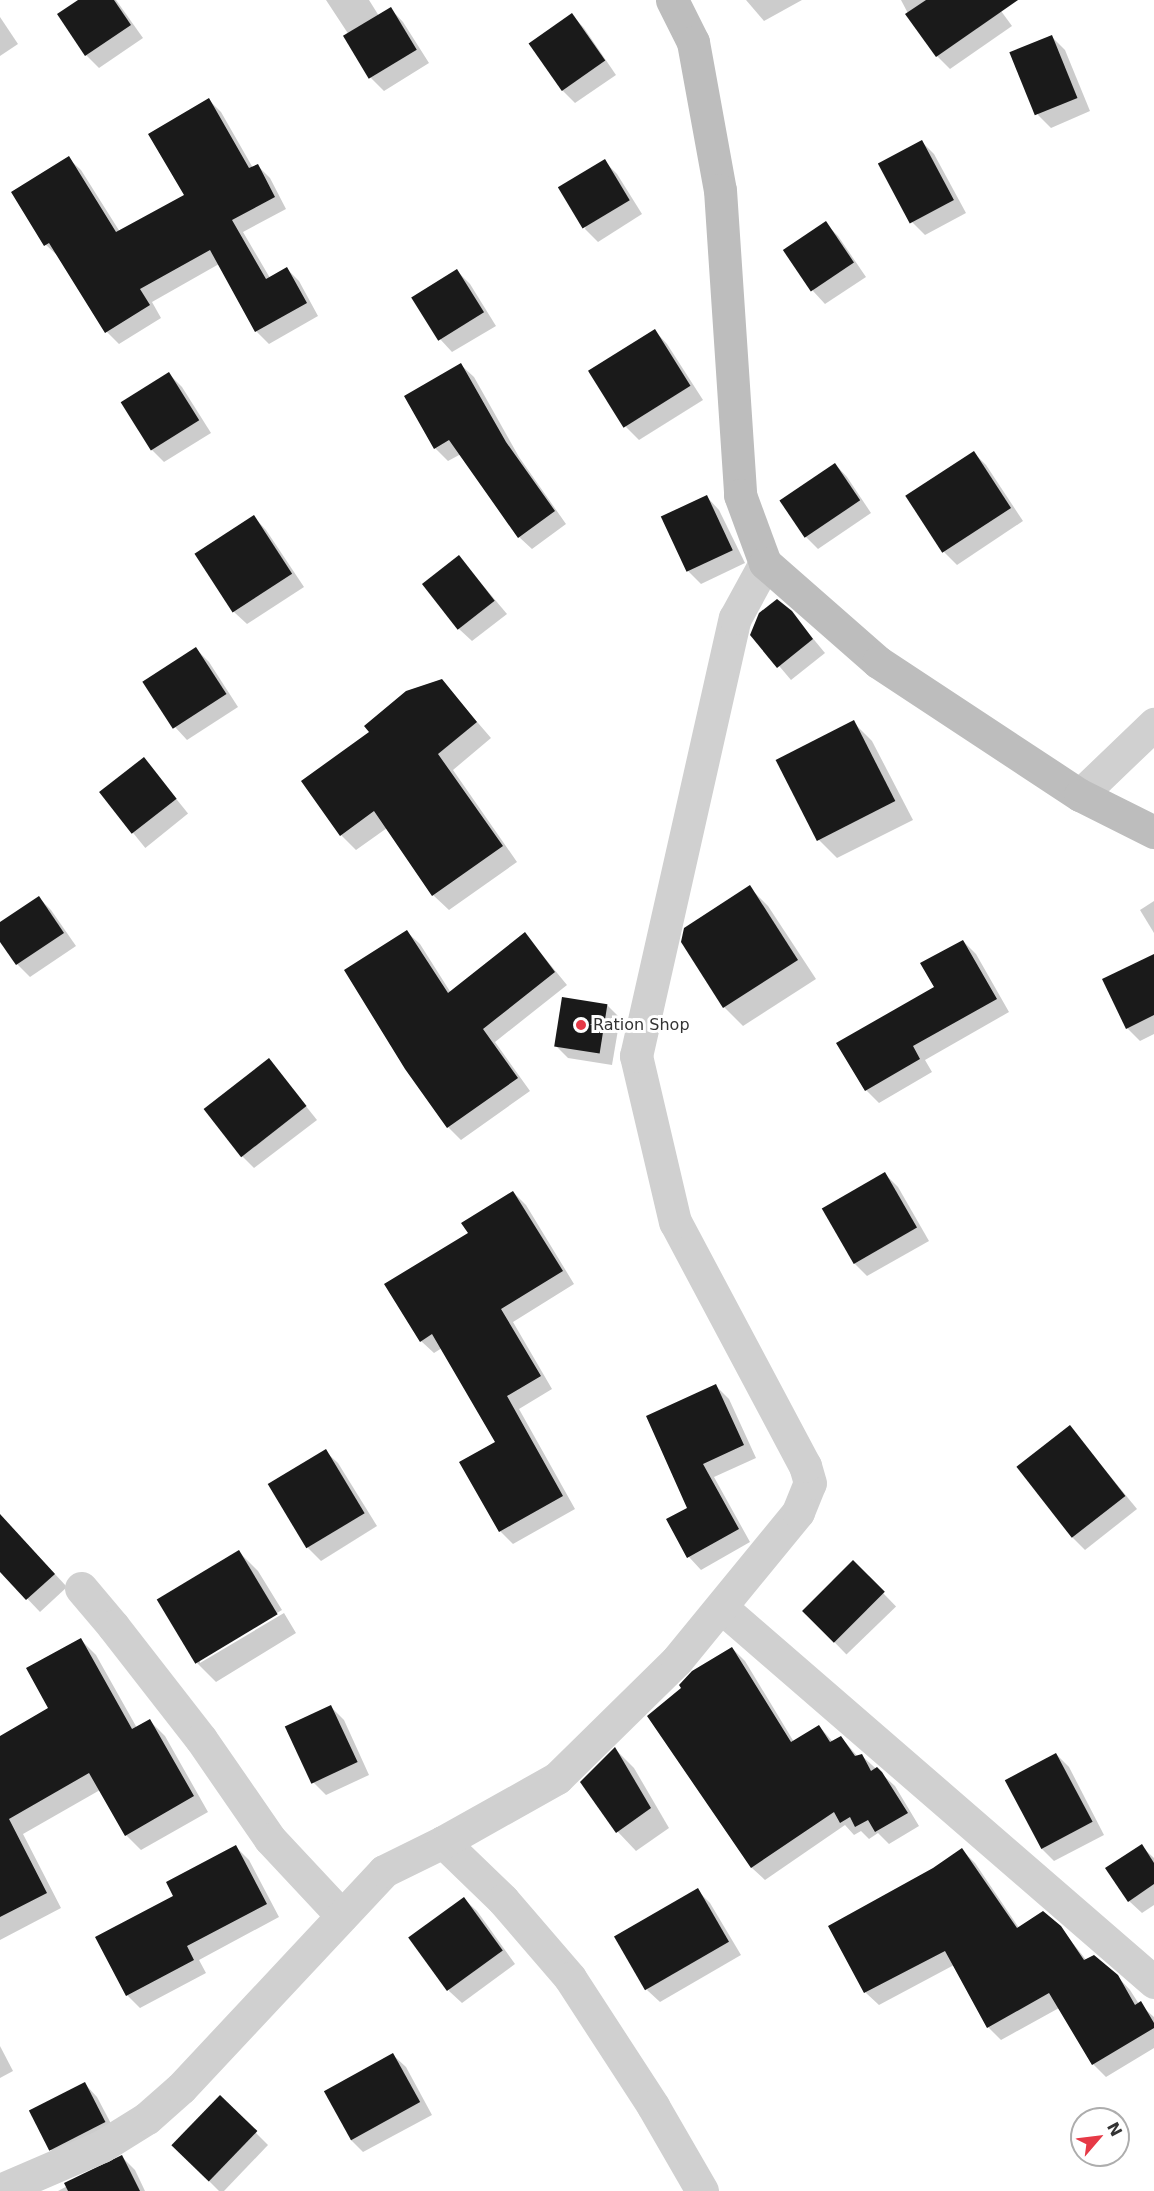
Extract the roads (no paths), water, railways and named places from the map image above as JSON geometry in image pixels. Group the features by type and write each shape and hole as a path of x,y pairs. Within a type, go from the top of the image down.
{"main road":[{"path":"672,0 693,42 720,190 740,495 765,562 878,662 1080,795 1154,832"}],"street":[{"path":"0,2190 102,2146 147,2118 181,2088 384,1871 443,1842 557,1778 677,1660 798,1512 810,1483 805,1466 675,1222 636,1056 735,618 765,562"},
{"path":"1080,795 1154,724"},
{"path":"81,1588 201,1739 270,1839 342,1916"},
{"path":"721,1607 1154,1982"},
{"path":"443,1842 503,1900 570,1978 653,2106 702,2191"}],"place":[{"name":"Ration Shop","path":"581,1025"}]}
